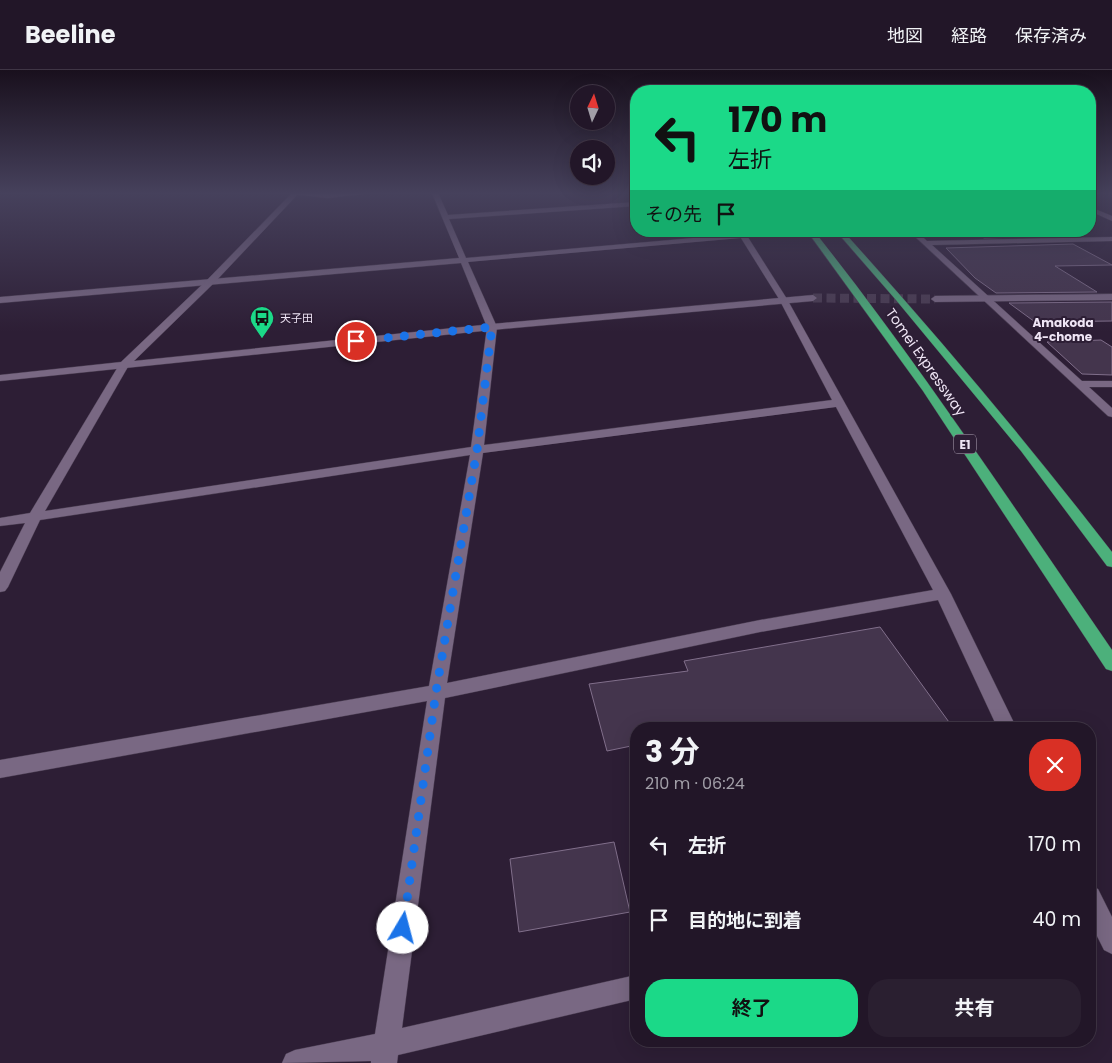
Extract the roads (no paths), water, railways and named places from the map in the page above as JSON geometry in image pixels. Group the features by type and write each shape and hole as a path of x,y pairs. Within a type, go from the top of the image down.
{"highway":[{"name":"Tomei Expressway","path":"817,239 864,299 966,445 1112,664"},
{"name":"Tomei Expressway","path":"846,239 899,298 1026,448 1112,562"}],"street":[{"path":"0,587 35,517 124,365 251,239"},
{"path":"385,1054 436,692 477,450 492,327 454,239"},
{"path":"0,300 685,239"},
{"path":"745,239 783,299 943,594 1005,722"},
{"path":"922,239 1112,414"},
{"path":"926,243 1096,239"},
{"path":"935,299 990,300 1112,297"},
{"path":"0,378 492,327 783,299 813,298"},
{"path":"1080,384 1112,384"},
{"path":"0,522 477,450 838,403"},
{"path":"0,769 436,692 760,626 943,594"},
{"path":"1096,909 1112,942"},
{"path":"295,1063 385,1054 630,989"}],"tunnel":[{"path":"813,298 935,299"}],"place":[{"name":"天子田","path":"262,339"}],"district":[{"name":"Amakoda 4-chome","path":"1063,329"}]}
